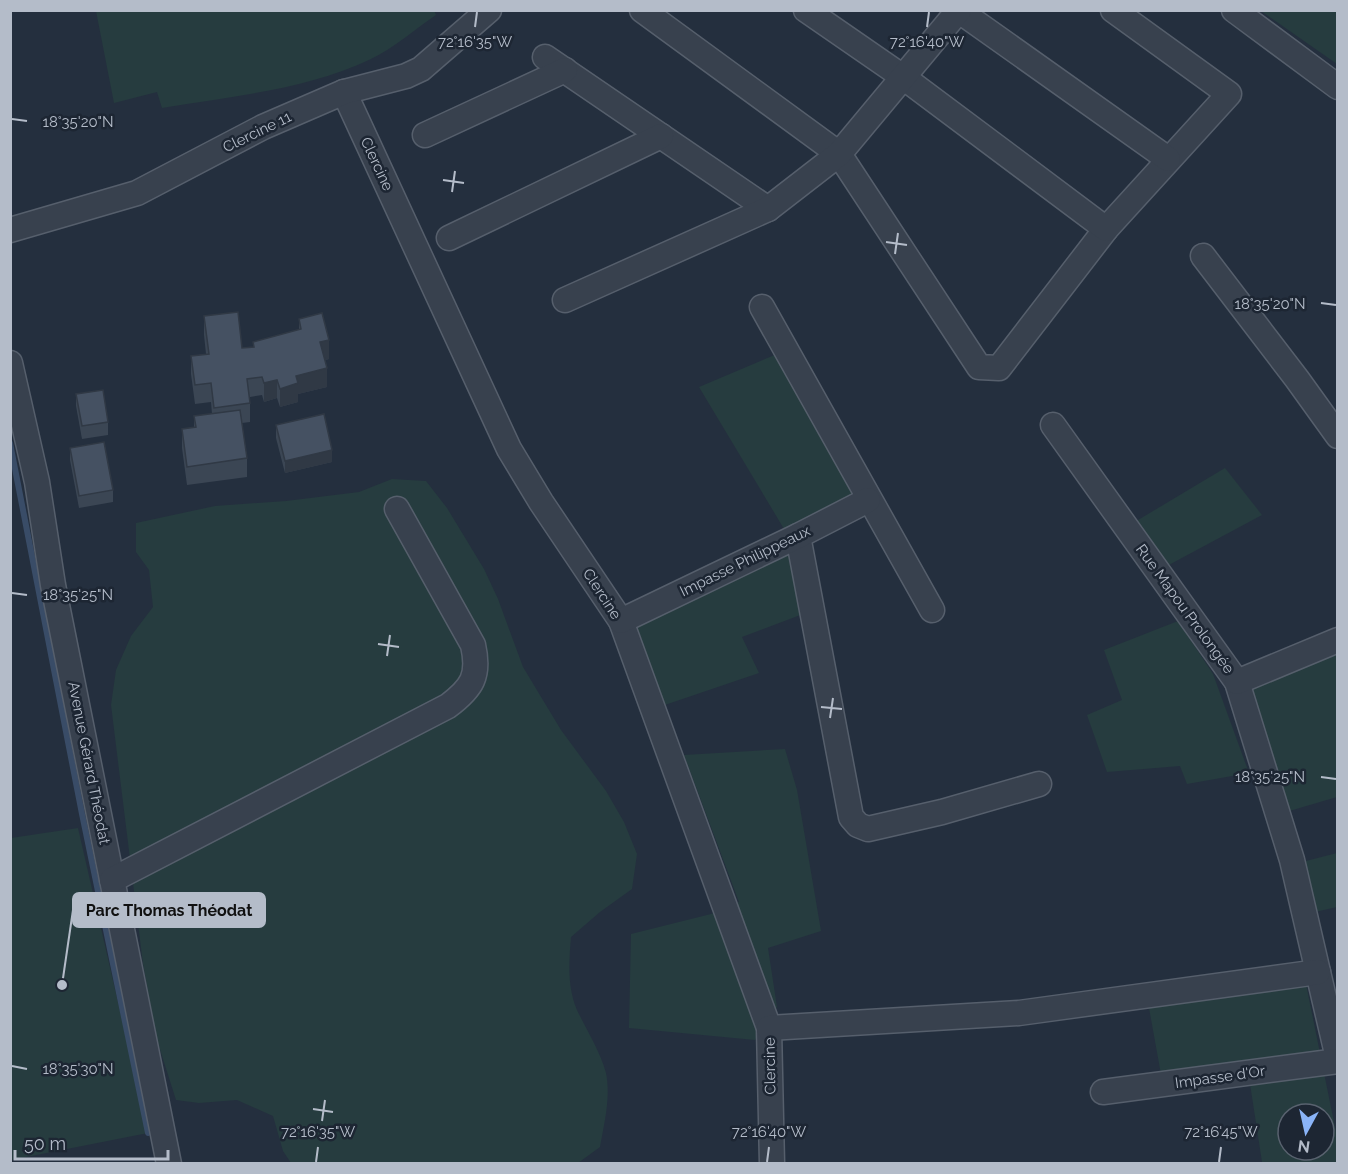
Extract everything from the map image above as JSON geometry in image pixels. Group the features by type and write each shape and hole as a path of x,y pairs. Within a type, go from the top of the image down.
{"street":[{"name":"Clercine 11","path":"10,230 137,193 263,127 344,92 406,76 421,69 489,10"},
{"path":"642,10 840,154 979,367 999,368 1106,229 1229,94 1113,10"},
{"path":"806,10 903,78 1106,229"},
{"path":"1234,10 1338,87"},
{"path":"565,300 768,209 840,154 958,11 1168,159"},
{"path":"545,57 768,209"},
{"path":"425,135 565,70"},
{"name":"Clercine","path":"344,92 509,449 541,502 621,621 769,1028 772,1164"},
{"path":"449,238 661,136"},
{"path":"1203,256 1338,436"},
{"path":"762,307 868,500 932,610"},
{"name":"Avenue Gérard Théodat","path":"10,363 15,406 37,482 53,585 170,1164"},
{"name":"Rue Mapou Prolongée","path":"1053,425 1238,682 1292,861 1338,1060"},
{"name":"Impasse Philippeaux","path":"621,621 868,500"},
{"path":"112,880 448,706 464,694 473,681 477,663 473,645 397,509"},
{"path":"798,536 851,817 858,825 868,829 942,812 1039,784"},
{"path":"1238,682 1338,640"},
{"path":"769,1028 1019,1013 1318,972"},
{"name":"Impasse d'Or","path":"1103,1092 1338,1060"}],"green space":[{"path":"434,10 436,15 380,55 346,70 268,91 162,108 157,92 114,103 96,11"},
{"path":"1261,11 1337,11 1337,64"},
{"path":"777,354 855,495 787,534 699,387"},
{"path":"1225,468 1262,515 1165,567 1133,523"},
{"path":"392,479 426,481 447,508 484,569 498,599 523,667 561,730 606,791 624,822 637,854 632,889 571,937 569,965 574,1001 597,1049 606,1073 608,1091 600,1147 578,1163 291,1163 283,1151 273,1116 237,1100 199,1103 176,1100 157,1040 143,964 111,705 116,670 131,636 153,607 149,570 136,552 136,523 215,506 286,501 359,492"},
{"path":"787,549 803,614 742,637 759,673 656,708 636,622"},
{"path":"1178,621 1213,674 1249,773 1187,784 1180,766 1107,772 1087,715 1122,700 1104,650"},
{"path":"1337,645 1337,797 1286,812 1245,683"},
{"path":"785,749 797,790 821,931 768,948 777,1007 755,1040 629,1028 631,934 711,914 739,902 684,755"},
{"path":"78,828 148,1133 11,1160 11,838"},
{"path":"1337,853 1337,907 1315,912 1302,862"},
{"path":"1306,984 1330,1102 1276,1102 1276,1162 1336,1162 1336,1132 1337,1163 1262,1162 1250,1084 1164,1091 1149,1008"}],"building":[{"path":"238,312 242,348 254,347 253,342 301,329 299,319 322,313 329,340 320,342 327,368 296,376 298,383 280,389 277,380 264,383 262,377 247,379 250,403 214,408 211,383 195,385 191,356 209,354 204,316"},
{"path":"103,390 108,422 82,426 76,394"},
{"path":"240,410 247,458 187,467 182,429 196,427 194,416"},
{"path":"324,414 332,450 285,461 276,425"},
{"path":"104,442 113,490 79,496 70,448"}],"waterway":[{"path":"10,443 82,814 148,1133"}],"place":[{"name":"Parc Thomas Théodat","path":"62,985"}]}
